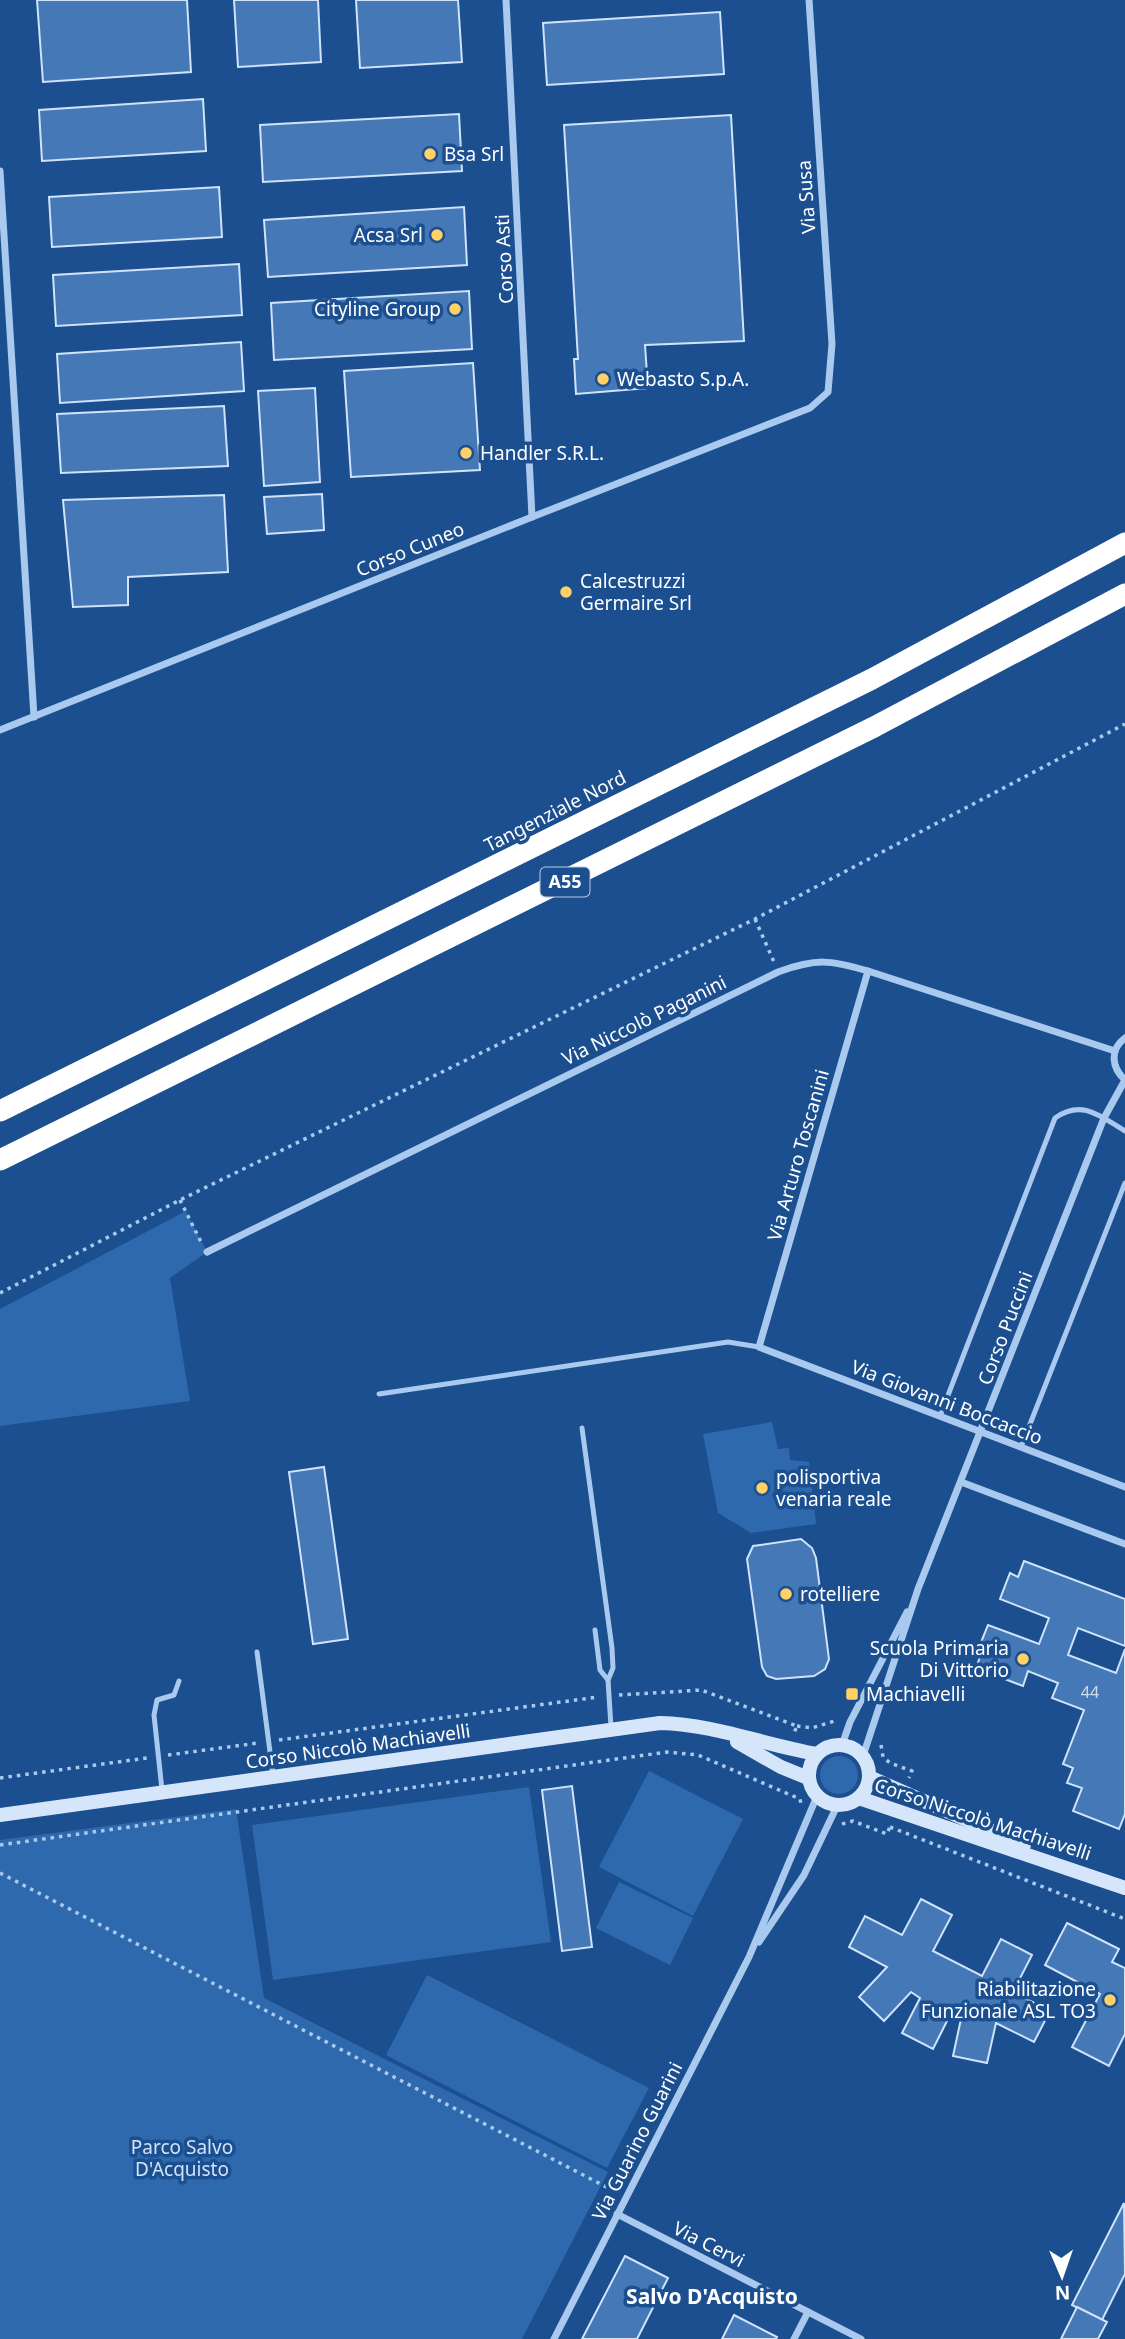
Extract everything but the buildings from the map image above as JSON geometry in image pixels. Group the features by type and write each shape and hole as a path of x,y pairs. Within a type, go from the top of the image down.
{"highway":[{"name":"Tangenziale Nord","path":"0,1111 872,679 1125,542"},
{"name":"A55","path":"0,1160 874,727 1125,594"}],"street":[{"name":"Corso Asti","path":"506,0 532,517"},
{"name":"Via Susa","path":"809,0 832,344 828,392"},
{"path":"0,171 34,717"},
{"name":"Corso Cuneo","path":"0,730 810,408 828,392"},
{"name":"Via Niccolò Paganini","path":"207,1252 803,962 831,961 868,971 1115,1051"},
{"name":"Via Arturo Toscanini","path":"759,1347 868,971"},
{"path":"1125,1038 1115,1051 1114,1062 1117,1072 1125,1080"},
{"name":"Corso Puccini","path":"918,1589 1104,1118 1125,1080"},
{"name":"Via Giovanni Boccaccio","path":"759,1347 1125,1487"},
{"path":"961,1482 1125,1544"},
{"path":"842,1745 850,1722 918,1589"},
{"path":"863,1756 918,1589"},
{"name":"Corso Niccolò Machiavelli","path":"0,1815 660,1723 700,1726 817,1754"},
{"name":"Corso Niccolò Machiavelli","path":"720,1732 780,1767 808,1778"},
{"path":"842,1745 863,1756 869,1777 866,1789 859,1798 837,1806 827,1804 817,1796 808,1778 810,1765 817,1754 828,1746 842,1745"},
{"name":"Corso Niccolò Machiavelli","path":"869,1777 1095,1877"},
{"name":"Via Guarino Guarini","path":"554,2339 749,1957 817,1796"},
{"name":"Corso Niccolò Machiavelli","path":"859,1798 1125,1888"},
{"name":"Via Guarino Guarini","path":"749,1957 804,1875 837,1806"},
{"name":"Via Cervi","path":"617,2214 861,2339"},
{"path":"794,2339 808,2312"}],"lane":[{"path":"940,1416 1055,1118 1066,1110 1083,1108 1125,1131"},
{"path":"1021,1447 1125,1184"},
{"path":"379,1394 728,1342 759,1347"},
{"path":"582,1428 612,1648 613,1668 608,1680 611,1730"},
{"path":"595,1630 600,1670 608,1680"},
{"path":"257,1652 273,1778"},
{"path":"162,1793 154,1715 157,1700 174,1695 179,1681"}],"path":[{"path":"0,1293 180,1200 755,919 1125,724"},
{"path":"755,919 778,972"},
{"path":"180,1200 207,1252"},
{"path":"0,1778 608,1696 701,1690 797,1726 788,1749"},
{"path":"0,1845 667,1752 698,1755 800,1799 800,1810 795,1822 805,1825"},
{"path":"772,1787 780,1767"},
{"path":"890,1827 1125,1919"},
{"path":"0,1873 626,2197"}],"green space":[{"path":"186,1211 207,1252 170,1278 190,1401 0,1426 0,1309"},
{"name":"polisportiva venaria reale","path":"772,1422 778,1449 789,1448 790,1460 809,1462 816,1524 751,1533 718,1513 703,1434"},
{"path":"839,1756 853,1761 858,1775 853,1789 839,1794 825,1789 820,1775 825,1761"},
{"path":"649,1771 743,1819 693,1916 599,1867"},
{"path":"529,1787 551,1942 273,1980 252,1825"},
{"name":"Parco Salvo D'Acquisto","path":"236,1809 264,1998 608,2172 522,2339 0,2339 0,1840"},
{"path":"619,1882 693,1918 670,1965 596,1928"},
{"path":"427,1975 649,2088 607,2168 386,2055"}],"place":[{"name":"Bsa Srl","path":"430,154"},
{"name":"Acsa Srl","path":"437,235"},
{"name":"Cityline Group","path":"455,309"},
{"name":"Webasto S.p.A.","path":"603,379"},
{"name":"Handler S.R.L.","path":"466,453"},
{"name":"Calcestruzzi Germaire Srl","path":"566,592"},
{"name":"polisportiva venaria reale","path":"762,1488"},
{"name":"rotelliere","path":"786,1594"},
{"name":"Scuola Primaria Di Vittorio","path":"1023,1659"},
{"name":"Machiavelli","path":"852,1694"},
{"name":"Riabilitazione Funzionale ASL TO3","path":"1110,2000"}],"district":[{"name":"Salvo D'Acquisto","path":"712,2297"}]}
